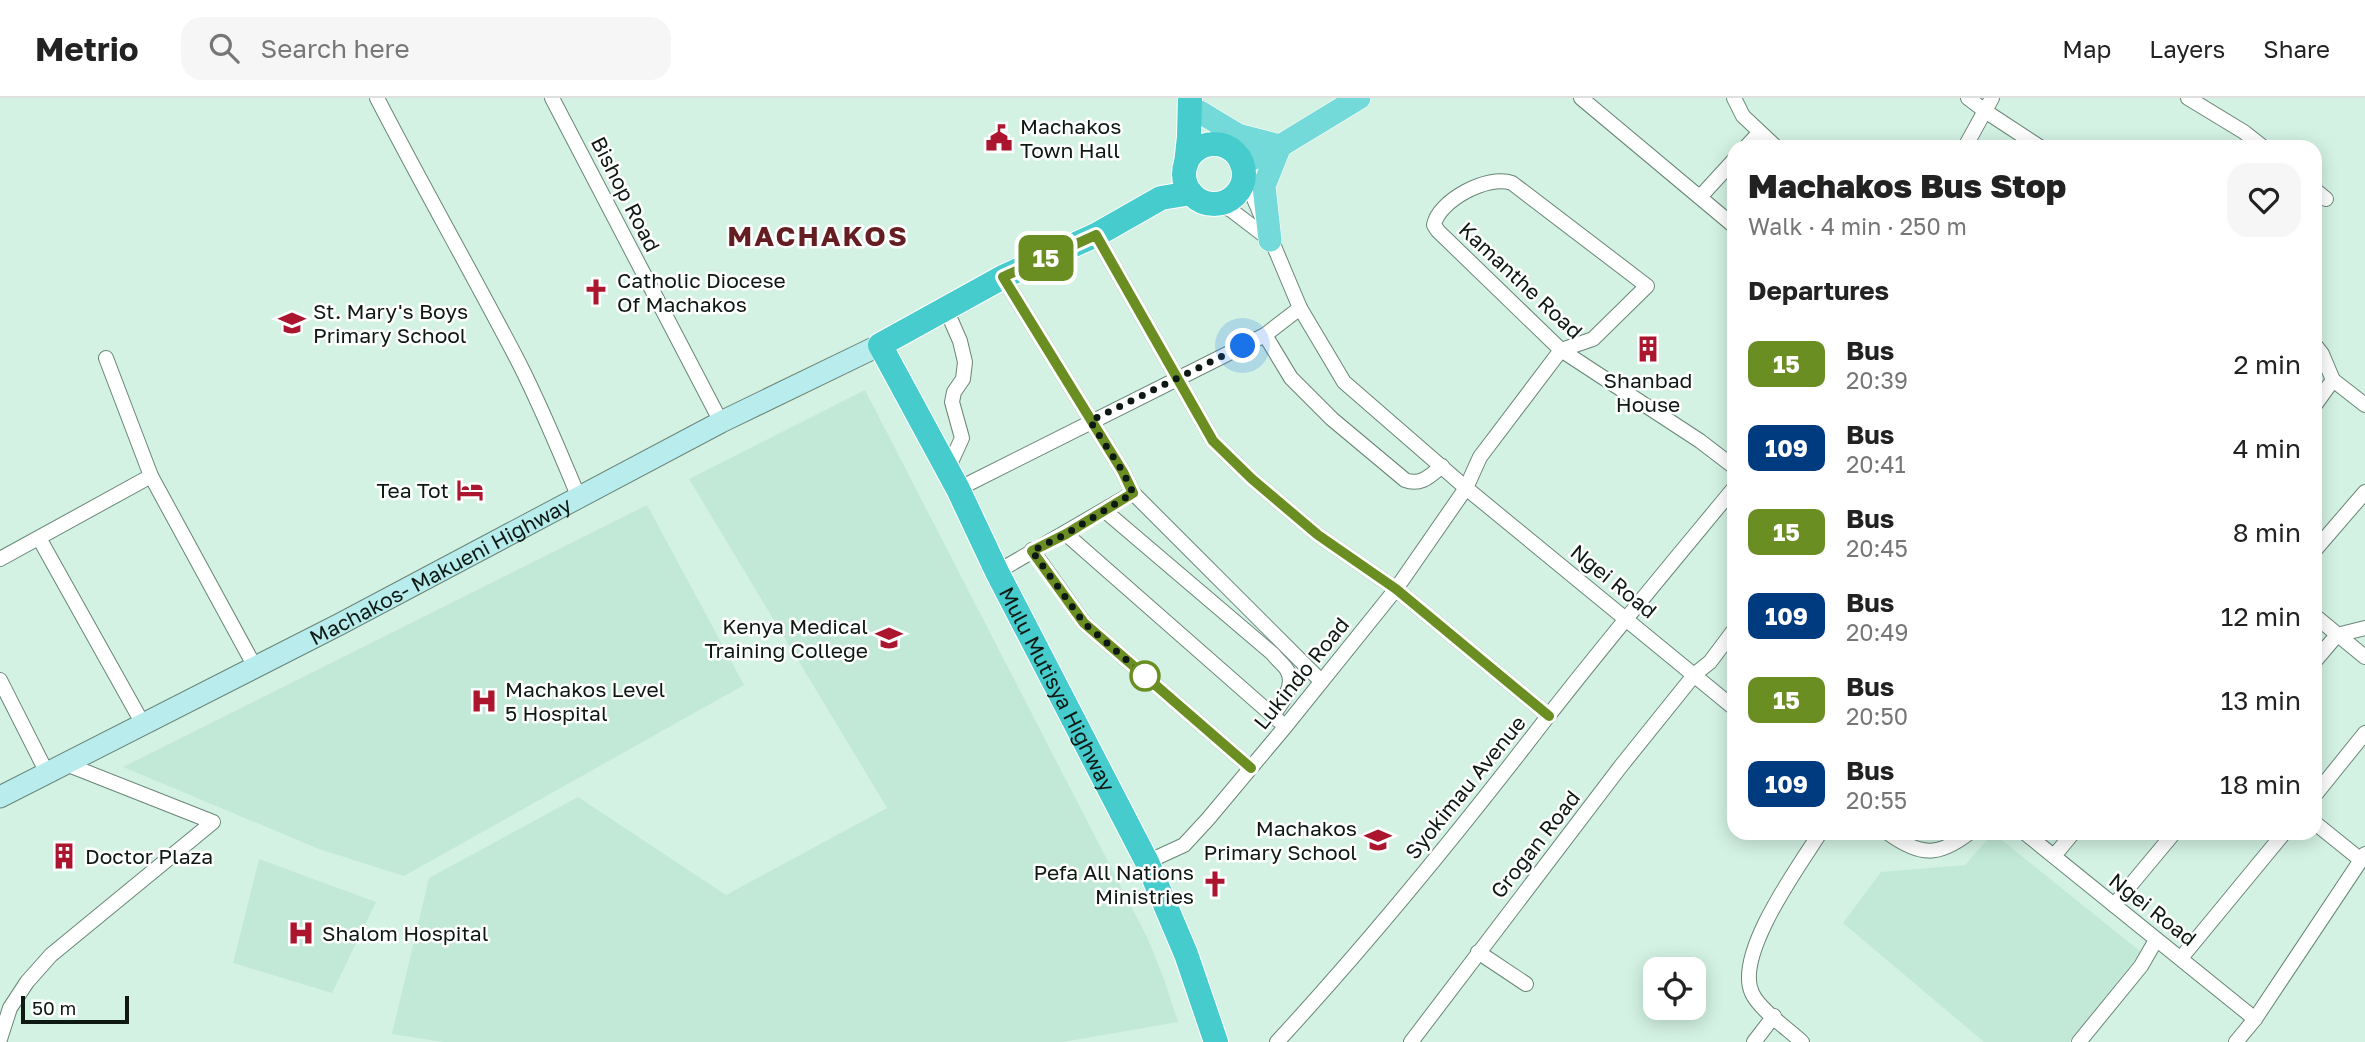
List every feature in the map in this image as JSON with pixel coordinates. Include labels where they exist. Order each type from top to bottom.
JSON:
[{"type":"highway","points":[[1194,103],[1223,146],[1238,156],[1242,170],[1240,188],[1235,195],[1217,204],[1198,199],[1186,176],[1194,103]]},
{"type":"highway","points":[[880,345],[1003,277],[1096,235],[1161,198],[1186,176],[1198,148],[1206,145],[1223,146]]},
{"type":"highway","name":"Mulu Mutisya Highway","points":[[880,345],[953,480],[997,572],[1147,862],[1186,954],[1211,1041]]},
{"type":"main road","points":[[1242,170],[1359,98]]},
{"type":"main road","points":[[1194,103],[1238,135],[1280,146]]},
{"type":"main road","points":[[1270,240],[1264,186],[1280,146]]},
{"type":"main road","name":"Machakos- Makueni Highway","points":[[0,797],[255,667],[721,422],[880,345]]},
{"type":"street","points":[[377,98],[519,362],[579,498]]},
{"type":"street","name":"Bishop Road","points":[[552,98],[721,422]]},
{"type":"street","points":[[1581,98],[1727,220]]},
{"type":"street","points":[[1734,98],[1743,116],[1768,140]]},
{"type":"street","points":[[1968,98],[2029,140]]},
{"type":"street","points":[[1969,140],[1992,98]]},
{"type":"street","points":[[2188,98],[2254,140]]},
{"type":"street","points":[[1752,140],[1759,133]]},
{"type":"street","points":[[1700,197],[1727,168]]},
{"type":"street","name":"Ngei Road","points":[[1242,170],[1300,308],[1344,382],[1466,488],[1727,702]]},
{"type":"street","name":"Kamanthe Road","points":[[1561,350],[1593,339],[1647,286],[1511,183],[1495,180],[1465,191],[1438,213],[1434,225],[1561,350],[1727,462]]},
{"type":"street","name":"Ngei Road","points":[[1217,204],[1270,240]]},
{"type":"street","points":[[1096,235],[1213,441],[1252,479],[1318,535],[1396,589],[1549,716]]},
{"type":"street","points":[[1003,277],[1123,472],[1133,493],[1321,681]]},
{"type":"street","points":[[953,480],[1178,380],[1265,335],[1300,308]]},
{"type":"street","points":[[946,309],[960,341],[965,362],[963,379],[954,392],[952,402],[962,439],[953,480]]},
{"type":"street","points":[[1265,335],[1290,378],[1332,419],[1405,480],[1413,484],[1420,482],[1442,466]]},
{"type":"street","points":[[1466,488],[1480,457],[1561,350]]},
{"type":"street","points":[[2322,354],[2333,380],[2365,405]]},
{"type":"street","points":[[106,358],[151,476],[255,667]]},
{"type":"street","points":[[2322,395],[2333,380]]},
{"type":"street","points":[[0,559],[151,476]]},
{"type":"street","name":"Lukindo Road","points":[[1147,862],[1184,845],[1208,820],[1396,589],[1466,488]]},
{"type":"street","points":[[2322,542],[2365,492]]},
{"type":"street","points":[[997,572],[1133,493]]},
{"type":"street","name":"Syokimau Avenue","points":[[1277,1042],[1428,867],[1727,497]]},
{"type":"street","points":[[1105,510],[1273,654],[1289,673],[1290,685],[1284,700],[1273,715]]},
{"type":"street","points":[[1066,534],[1285,727]]},
{"type":"street","points":[[40,538],[143,724]]},
{"type":"street","points":[[1032,551],[1084,623],[1251,768]]},
{"type":"street","points":[[2322,622],[2365,657]]},
{"type":"street","points":[[2322,653],[2337,635],[2365,628]]},
{"type":"street","name":"Grogan Road","points":[[1411,1042],[1695,674],[1710,662],[1727,639]]},
{"type":"street","points":[[0,680],[56,768],[213,822],[51,955],[27,982],[10,1008],[0,1039]]},
{"type":"street","points":[[2322,786],[2365,733]]},
{"type":"street","points":[[2236,1042],[2255,1019],[2363,857],[2322,828]]},
{"type":"street","points":[[1802,1042],[1756,1000],[1748,975],[1767,917],[1816,840]]},
{"type":"street","points":[[1898,840],[1907,847],[1923,850],[1949,848],[1960,840]]},
{"type":"street","name":"Ngei Road","points":[[2034,840],[2255,1019]]},
{"type":"street","points":[[2054,856],[2067,840]]},
{"type":"street","points":[[2114,905],[2168,840]]},
{"type":"street","points":[[2182,958],[2278,840]]},
{"type":"street","points":[[2079,1042],[2141,966],[2156,940]]},
{"type":"street","points":[[1478,952],[1526,984]]},
{"type":"street","points":[[1754,1042],[1774,1016]]},
{"type":"shaded area","name":"Kenya Medical Training College","points":[[865,390],[1148,939],[1178,1022],[1063,1042],[443,1042],[392,1034],[429,878],[578,797],[726,895],[887,808],[689,479]]},
{"type":"shaded area","name":"Machakos Level 5 Hospital","points":[[647,505],[744,685],[404,876],[319,849],[123,767]]},
{"type":"shaded area","points":[[1987,840],[2002,840],[2141,952],[2069,1042],[1984,1042],[1843,923],[1881,872],[1965,865]]},
{"type":"shaded area","name":"Shalom Hospital","points":[[259,859],[376,902],[332,993],[233,963]]},
{"type":"bus line","name":"15","points":[[1251,768],[1084,623],[1032,551],[1066,534],[1133,493],[1123,472],[1003,277],[1096,235],[1213,441],[1252,479],[1318,535],[1396,589],[1549,716]]},
{"type":"place","name":"Machakos Town Hall","points":[[999,138]]},
{"type":"place","name":"Catholic Diocese Of Machakos","points":[[596,292]]},
{"type":"place","name":"St. Mary's Boys Primary School","points":[[292,323]]},
{"type":"place","name":"Shanbad House","points":[[1648,349]]},
{"type":"place","name":"Tea Tot","points":[[470,490]]},
{"type":"place","name":"Kenya Medical Training College","points":[[889,638]]},
{"type":"place","name":"Machakos Level 5 Hospital","points":[[484,701]]},
{"type":"place","name":"Machakos Primary School","points":[[1378,840]]},
{"type":"place","name":"Doctor Plaza","points":[[64,856]]},
{"type":"place","name":"Pefa All Nations Ministries","points":[[1215,884]]},
{"type":"place","name":"Shalom Hospital","points":[[301,933]]},
{"type":"district","name":"MACHAKOS","points":[[818,235]]},
{"type":"route","points":[[1145,676],[1084,623],[1032,551],[1066,534],[1133,493],[1123,472],[1090,421],[1243,346]]}]
